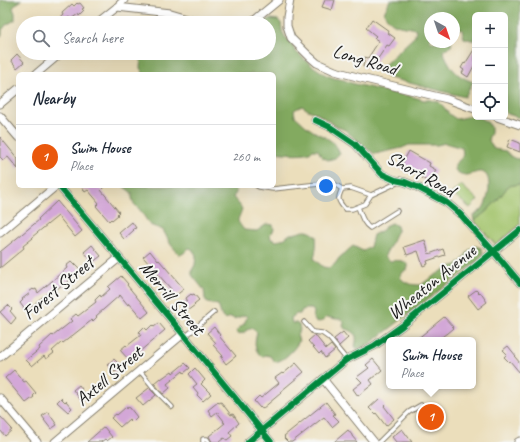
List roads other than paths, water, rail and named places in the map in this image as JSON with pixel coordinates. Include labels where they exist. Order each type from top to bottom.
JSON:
[{"type":"street","points":[[105,16],[124,0]]},
{"type":"street","points":[[260,16],[279,0]]},
{"type":"street","name":"Long Road","points":[[290,0],[287,26],[291,38],[308,56],[317,62],[335,71],[447,99],[472,108]]},
{"type":"street","points":[[119,3],[180,16]]},
{"type":"street","points":[[38,72],[53,60]]},
{"type":"street","points":[[0,104],[16,91]]},
{"type":"street","points":[[0,116],[16,135]]},
{"type":"street","name":"Short Road","points":[[315,120],[330,127],[354,144],[382,174],[417,187],[447,203],[460,214],[520,284]]},
{"type":"street","points":[[506,120],[520,125]]},
{"type":"street","points":[[0,233],[56,188]]},
{"type":"street","name":"Merrill Street","points":[[60,188],[271,442]]},
{"type":"street","name":"Wheaton Avenue","points":[[388,337],[520,230]]},
{"type":"street","name":"Forest Street","points":[[0,357],[119,258]]},
{"type":"street","name":"Axtell Street","points":[[55,442],[184,336]]},
{"type":"street","name":"Wheaton Avenue","points":[[248,442],[347,360],[386,338]]},
{"type":"street","points":[[323,379],[374,442]]},
{"type":"street","points":[[0,398],[37,442]]},
{"type":"lane","points":[[342,189],[339,195],[339,201],[345,209],[352,209],[365,204],[371,195],[400,181]]},
{"type":"lane","points":[[266,188],[273,189],[333,183],[342,189],[350,188],[371,195]]},
{"type":"lane","points":[[358,207],[365,224],[370,228],[397,211]]},
{"type":"lane","points":[[184,336],[214,312]]},
{"type":"lane","points":[[304,322],[313,332],[322,334],[329,338],[347,360]]},
{"type":"lane","points":[[140,371],[157,392],[172,407]]},
{"type":"lane","points":[[379,442],[409,412],[421,405]]},
{"type":"lane","points":[[203,442],[203,439],[207,439],[210,442]]},
{"type":"place","name":"Swim House","points":[[431,417]]}]
